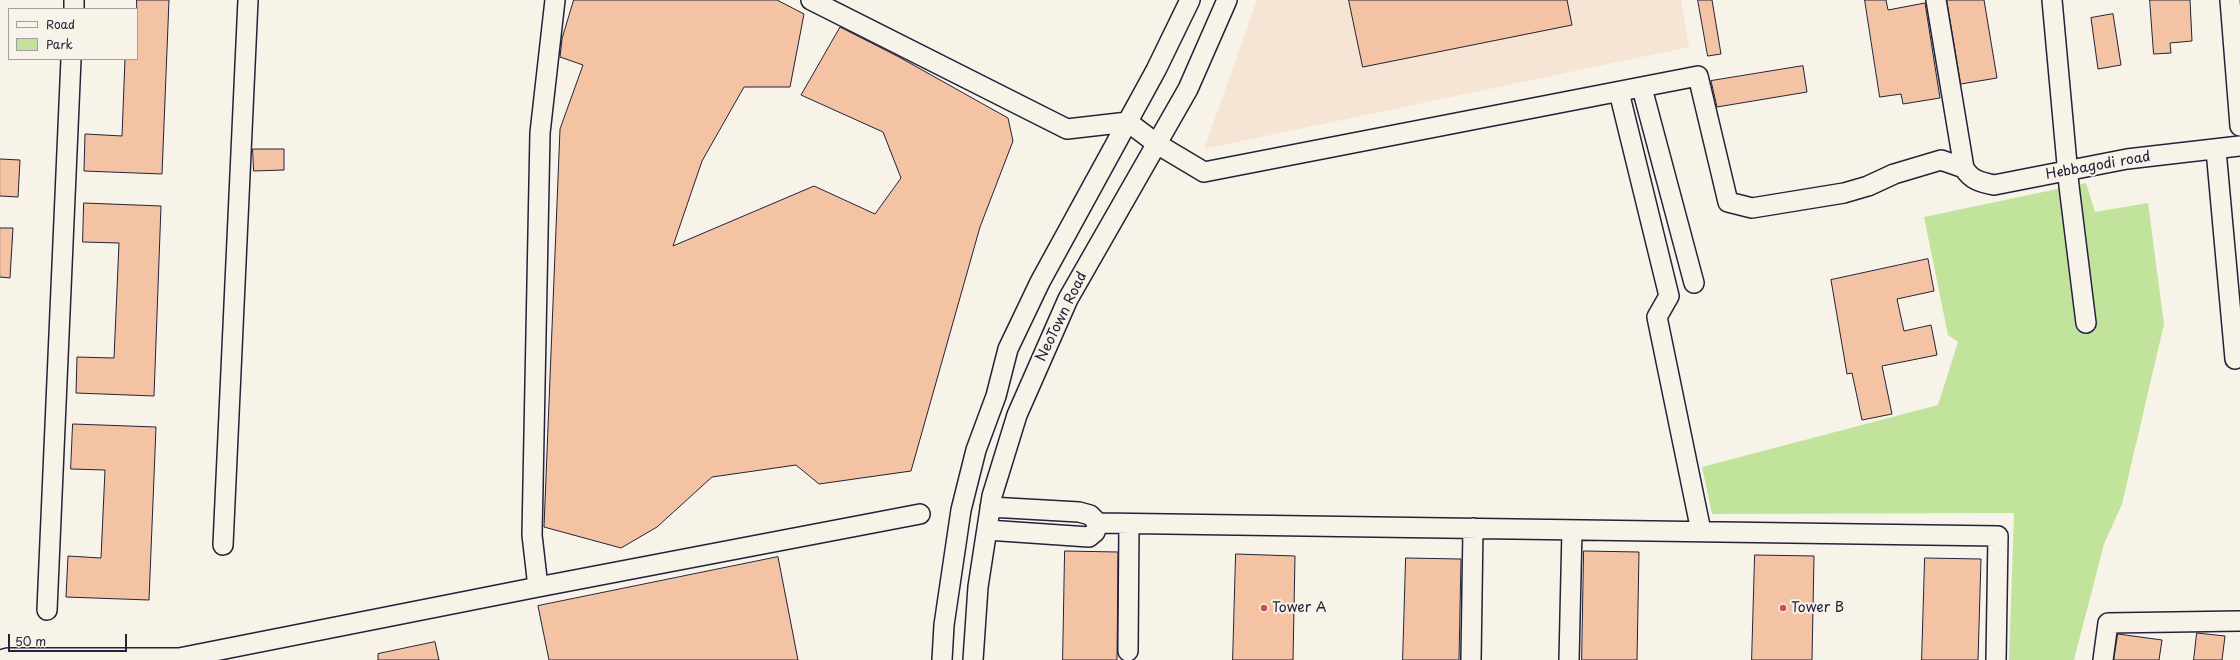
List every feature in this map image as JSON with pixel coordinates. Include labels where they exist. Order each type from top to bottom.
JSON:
[{"type":"street","points":[[223,546],[248,0]]},
{"type":"street","points":[[538,586],[532,534],[540,133],[555,0]]},
{"type":"street","points":[[811,0],[1067,129],[1128,122],[1157,144],[1204,172],[1698,76],[1728,202],[1752,208],[1844,193],[1868,186],[1894,174],[1942,160],[1964,168],[1936,0]]},
{"type":"street","points":[[942,660],[944,625],[961,510],[976,450],[996,396],[1008,349],[1040,282],[1156,70],[1190,0]]},
{"type":"street","name":"NeoTown Road","points":[[974,660],[978,587],[990,507],[1017,415],[1065,307],[1188,89],[1227,0]]},
{"type":"street","points":[[2052,0],[2069,171],[2069,186],[2086,323]]},
{"type":"street","points":[[2230,0],[2240,126]]},
{"type":"street","points":[[47,610],[71,60]]},
{"type":"street","points":[[1642,88],[1694,283]]},
{"type":"street","points":[[1619,92],[1669,296],[1657,317],[1701,532]]},
{"type":"street","name":"Hebbagodi road","points":[[1964,168],[1968,177],[1980,182],[1994,185],[2127,159],[2216,150],[2240,146]]},
{"type":"street","points":[[2216,150],[2235,359]]},
{"type":"street","points":[[990,507],[1079,512],[1090,515],[1098,523],[1129,524],[1998,536],[1996,660]]},
{"type":"street","points":[[0,660],[8,658],[179,658],[538,586],[920,514]]},
{"type":"street","points":[[987,530],[1089,537],[1095,532],[1098,523]]},
{"type":"street","points":[[1128,651],[1129,524]]},
{"type":"street","points":[[1471,660],[1473,528]]},
{"type":"street","points":[[1569,660],[1572,530]]},
{"type":"street","points":[[2103,660],[2108,623],[2240,621]]},
{"type":"shaded area","points":[[1257,0],[1681,0],[1689,47],[1204,149]]},
{"type":"green space","points":[[2086,183],[2095,212],[2148,203],[2164,324],[2122,504],[2104,544],[2074,660],[2009,660],[2014,513],[1712,514],[1702,467],[1938,405],[1958,342],[1948,335],[1924,217]]},
{"type":"building","points":[[137,0],[169,0],[162,174],[84,171],[85,134],[122,136],[125,60],[138,60]]},
{"type":"building","points":[[574,0],[777,0],[804,14],[790,87],[744,87],[702,161],[673,246],[814,186],[875,214],[901,178],[883,132],[801,95],[840,27],[899,57],[1008,118],[1013,141],[980,227],[911,471],[819,484],[796,465],[712,477],[657,527],[621,548],[544,527],[560,129],[583,65],[560,57],[562,39]]},
{"type":"building","points":[[1349,0],[1567,0],[1572,25],[1363,67]]},
{"type":"building","points":[[1698,0],[1712,0],[1721,54],[1708,56]]},
{"type":"building","points":[[1865,0],[1886,0],[1888,10],[1925,3],[1940,98],[1903,104],[1901,94],[1880,97]]},
{"type":"building","points":[[1947,0],[1984,0],[1997,78],[1961,84]]},
{"type":"building","points":[[2150,0],[2190,0],[2192,41],[2170,43],[2171,53],[2154,54]]},
{"type":"building","points":[[2113,14],[2121,65],[2098,69],[2091,18]]},
{"type":"building","points":[[1803,66],[1807,92],[1717,107],[1711,81]]},
{"type":"building","points":[[253,149],[284,149],[284,170],[254,171]]},
{"type":"building","points":[[0,159],[20,160],[18,197],[0,196]]},
{"type":"building","points":[[84,203],[161,206],[154,396],[76,393],[77,357],[114,358],[119,243],[83,242]]},
{"type":"building","points":[[0,228],[13,228],[10,278],[0,277]]},
{"type":"building","points":[[1928,259],[1934,291],[1897,299],[1904,331],[1931,325],[1937,355],[1882,366],[1892,414],[1862,420],[1852,373],[1847,374],[1831,280]]},
{"type":"building","points":[[73,424],[156,427],[149,600],[66,597],[68,556],[101,558],[105,470],[71,469]]},
{"type":"building","points":[[1065,551],[1118,552],[1117,660],[1063,660]]},
{"type":"building","points":[[1584,551],[1639,552],[1637,660],[1582,660]]},
{"type":"building","name":"Tower A","points":[[1236,554],[1295,556],[1293,660],[1233,660]]},
{"type":"building","name":"Tower B","points":[[1755,555],[1814,556],[1812,660],[1752,660]]},
{"type":"building","points":[[778,557],[798,660],[549,660],[538,606]]},
{"type":"building","points":[[1406,558],[1461,559],[1459,660],[1403,660]]},
{"type":"building","points":[[1925,558],[1981,559],[1978,660],[1922,660]]},
{"type":"building","points":[[2197,633],[2225,636],[2222,660],[2194,660]]},
{"type":"building","points":[[2118,634],[2162,640],[2159,660],[2114,660]]},
{"type":"building","points":[[435,642],[439,660],[378,660],[378,654]]},
{"type":"place","name":"Tower A","points":[[1264,608]]},
{"type":"place","name":"Tower B","points":[[1783,608]]}]
